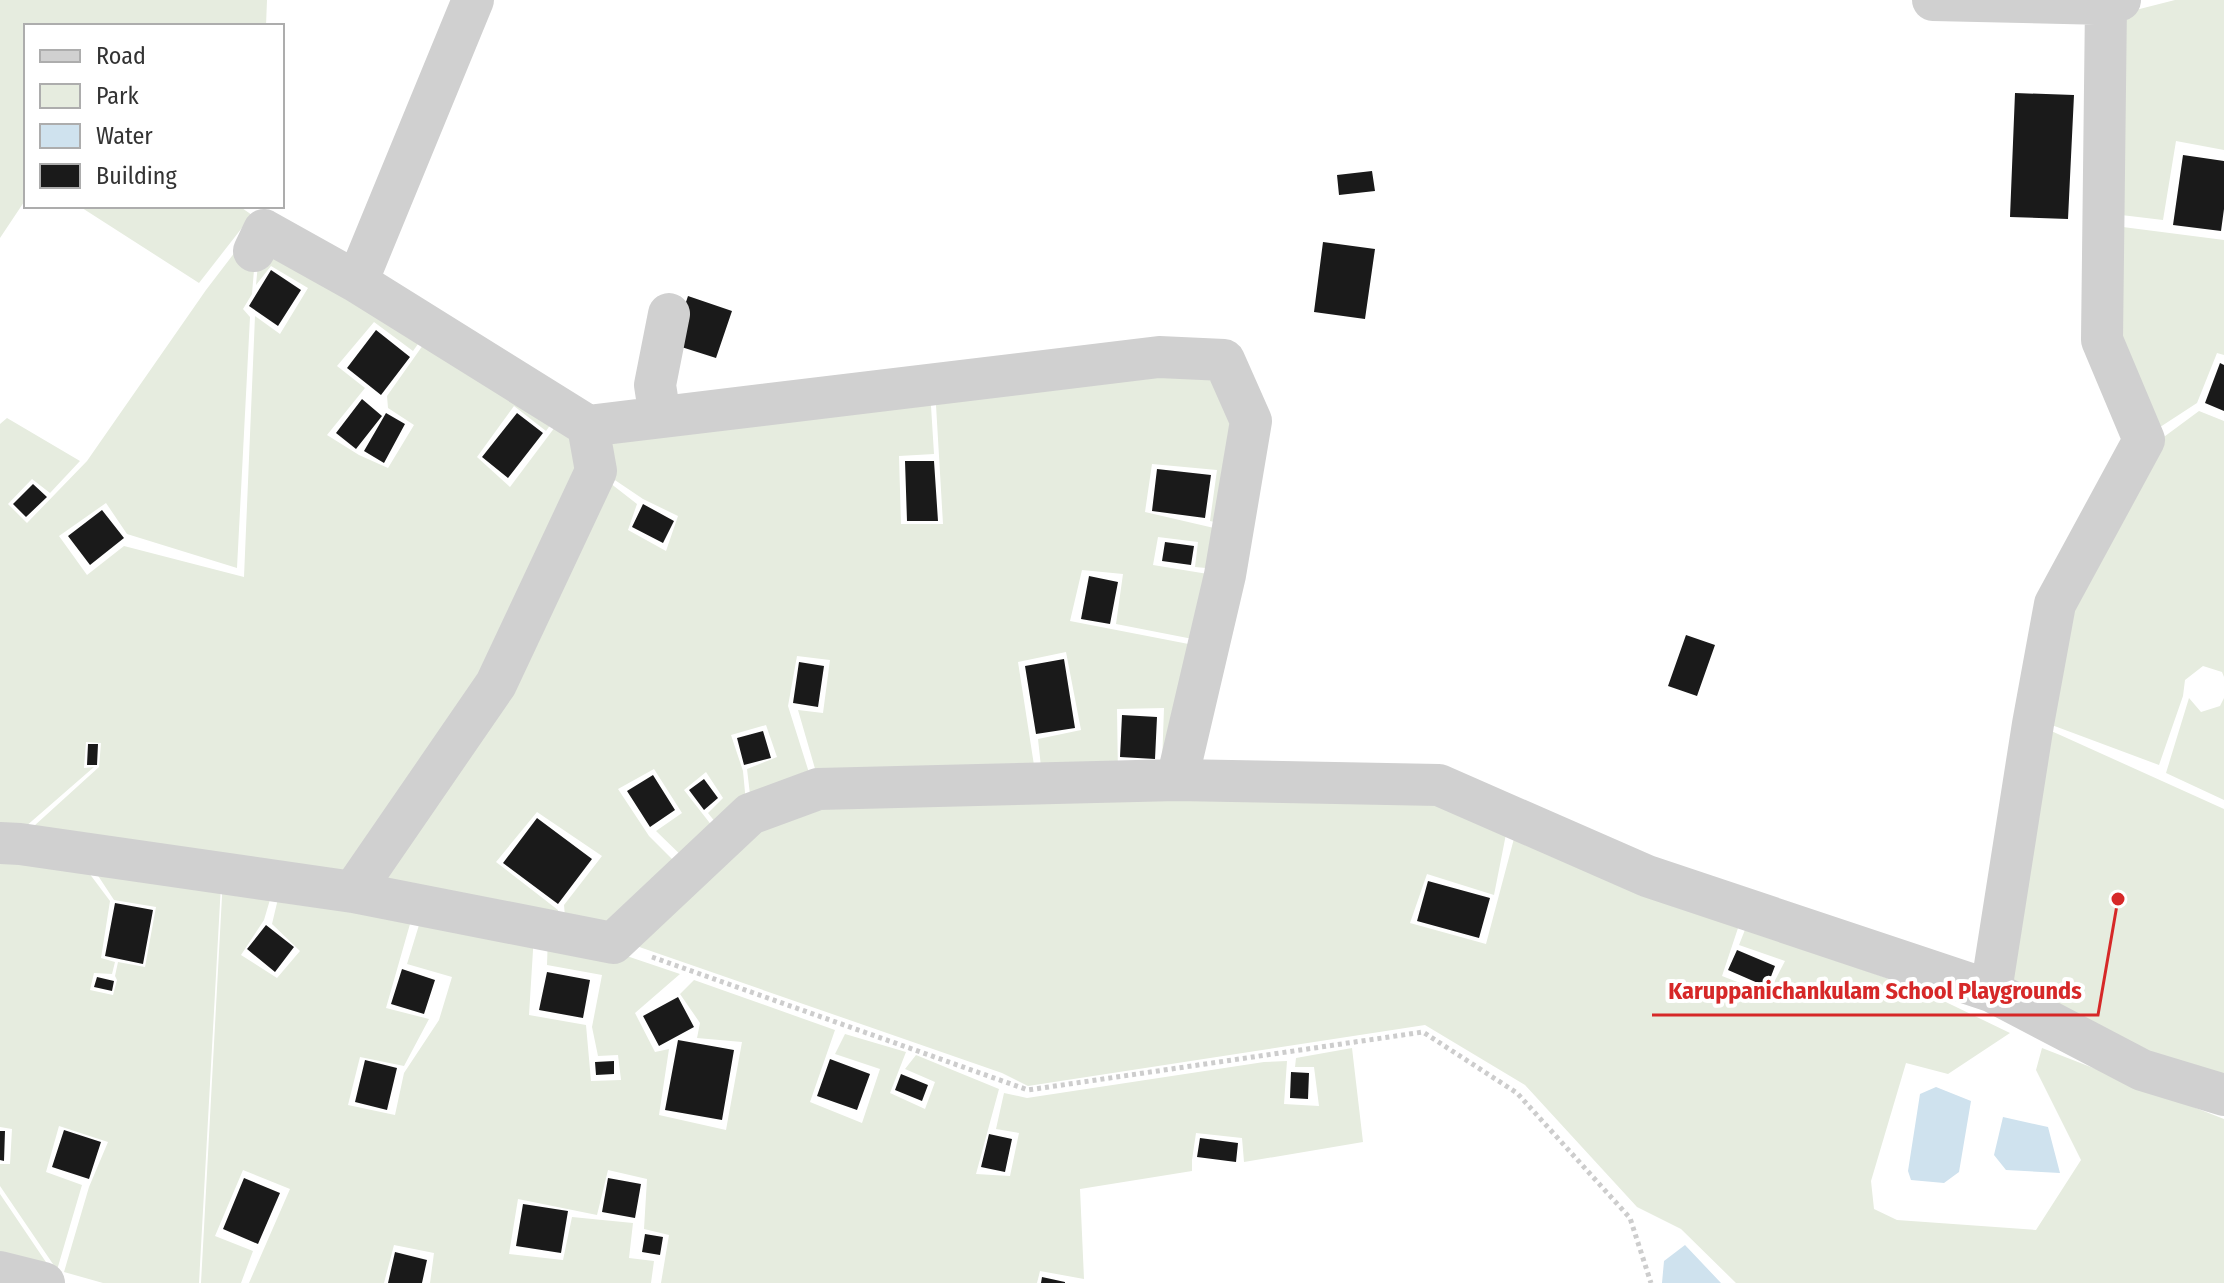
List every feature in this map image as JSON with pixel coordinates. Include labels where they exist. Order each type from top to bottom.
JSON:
[{"type":"street","points":[[357,282],[473,0]]},
{"type":"street","points":[[1933,0],[2113,2],[2102,340],[2144,440],[2055,604],[2030,740],[1991,991]]},
{"type":"street","points":[[254,251],[264,230],[357,282],[588,426],[1159,357],[1224,360],[1251,421],[1225,575],[1177,780]]},
{"type":"street","points":[[660,417],[655,385],[669,314]]},
{"type":"street","points":[[353,892],[496,684],[596,471],[588,426]]},
{"type":"street","points":[[0,843],[353,892],[613,943],[750,814],[818,789],[1177,780],[1439,785],[1647,876],[1991,991],[2142,1070],[2224,1095]]},
{"type":"street","points":[[0,1272],[44,1283]]},
{"type":"path","points":[[613,943],[1028,1090],[1423,1032],[1517,1093],[1630,1218],[1651,1283]]},
{"type":"green space","points":[[0,0],[267,0],[266,24],[24,24],[24,202],[0,238]]},
{"type":"green space","points":[[2175,0],[2224,0],[2224,150],[2176,141],[2163,220],[2113,214],[2116,15]]},
{"type":"green space","points":[[82,208],[242,208],[252,215],[199,283]]},
{"type":"green space","points":[[258,222],[252,294],[243,309],[250,317],[237,568],[127,534],[106,503],[59,536],[87,575],[124,546],[244,577],[255,316],[280,334],[308,288],[271,266],[256,285],[259,253],[266,235],[423,337],[413,351],[374,322],[337,366],[365,388],[327,435],[388,468],[414,425],[388,408],[387,396],[428,338],[558,414],[546,431],[514,406],[477,457],[510,487],[564,415],[591,472],[546,576],[350,887],[23,836],[99,767],[101,743],[86,742],[84,768],[94,767],[17,834],[0,832],[0,424],[7,418],[80,461],[50,493],[32,479],[8,504],[27,523],[87,461],[206,290]]},
{"type":"green space","points":[[2115,226],[2224,240],[2224,355],[2217,353],[2197,403],[2154,431],[2114,337]]},
{"type":"green space","points":[[1218,364],[1246,423],[1228,525],[1210,521],[1217,470],[1152,464],[1145,512],[1227,531],[1217,569],[1195,567],[1198,542],[1158,537],[1153,565],[1220,576],[1203,641],[1116,624],[1123,574],[1082,570],[1070,621],[1204,647],[1162,764],[1164,708],[1117,709],[1118,776],[1042,776],[1038,739],[1081,730],[1066,652],[1018,662],[1036,778],[818,779],[798,710],[823,713],[830,660],[797,656],[788,706],[811,779],[751,803],[747,769],[777,757],[766,725],[731,735],[743,771],[746,803],[720,828],[708,813],[723,798],[706,772],[684,790],[716,831],[688,862],[656,831],[682,813],[654,769],[618,789],[649,836],[682,869],[612,937],[566,928],[564,905],[602,856],[537,812],[496,862],[558,910],[556,926],[361,889],[601,476],[637,504],[628,530],[666,551],[678,516],[643,499],[600,470],[593,428],[930,390],[934,454],[899,456],[901,524],[943,524],[935,388]]},
{"type":"green space","points":[[2199,411],[2224,421],[2224,677],[2222,672],[2203,666],[2185,680],[2183,696],[2159,765],[2041,721],[2062,607],[2153,445]]},
{"type":"green space","points":[[2189,698],[2201,712],[2220,706],[2224,698],[2224,800],[2166,773]]},
{"type":"green space","points":[[2038,725],[2224,809],[2224,1088],[1999,989]]},
{"type":"green space","points":[[1438,789],[1507,829],[1494,895],[1427,874],[1410,923],[1486,944],[1516,831],[1742,916],[1722,976],[1768,994],[1785,961],[1739,945],[1750,917],[1810,951],[1923,991],[2010,1033],[1948,1074],[1906,1063],[1871,1181],[1874,1209],[1897,1220],[2036,1230],[2081,1160],[2036,1070],[2042,1048],[2224,1119],[2224,1283],[1736,1283],[1681,1229],[1637,1207],[1525,1085],[1425,1025],[1028,1086],[1002,1073],[622,941],[754,819],[817,797]]},
{"type":"green space","points":[[0,853],[83,865],[110,901],[101,958],[115,962],[112,974],[94,973],[90,990],[113,995],[118,962],[145,967],[156,907],[114,900],[91,865],[221,884],[199,1283],[103,1283],[64,1272],[89,1187],[108,1142],[59,1126],[46,1172],[82,1185],[57,1270],[0,1186],[0,1164],[10,1164],[12,1129],[0,1127]]},
{"type":"green space","points":[[223,878],[274,886],[264,920],[241,955],[277,978],[300,951],[272,924],[281,886],[414,910],[386,1008],[429,1019],[404,1066],[360,1057],[348,1105],[395,1115],[404,1073],[439,1020],[452,977],[407,964],[423,912],[534,934],[529,1015],[586,1025],[591,1081],[621,1080],[618,1055],[598,1056],[592,1027],[602,975],[547,965],[548,935],[612,951],[680,974],[635,1013],[655,1052],[669,1049],[659,1115],[726,1130],[742,1042],[697,1038],[700,1023],[680,994],[694,980],[835,1030],[810,1102],[862,1123],[880,1069],[835,1054],[845,1034],[906,1052],[890,1093],[925,1109],[935,1082],[905,1069],[916,1055],[999,1089],[976,1174],[1010,1176],[1019,1133],[996,1129],[1004,1093],[1027,1098],[1287,1061],[1284,1104],[1319,1106],[1314,1067],[1295,1067],[1296,1058],[1352,1048],[1363,1142],[1244,1162],[1242,1138],[1196,1133],[1192,1171],[1080,1189],[1084,1279],[1040,1271],[1037,1283],[661,1283],[669,1235],[644,1229],[647,1179],[608,1170],[597,1215],[518,1199],[509,1254],[563,1260],[572,1217],[633,1223],[629,1258],[654,1261],[651,1283],[430,1283],[434,1253],[394,1245],[384,1283],[249,1283],[290,1189],[243,1170],[215,1236],[253,1251],[241,1283],[201,1283]]},
{"type":"green space","points":[[0,1194],[52,1271],[0,1261]]},
{"type":"water","points":[[1936,1087],[1971,1101],[1959,1172],[1944,1183],[1911,1180],[1908,1171],[1920,1094]]},
{"type":"water","points":[[2003,1117],[2048,1127],[2060,1173],[2006,1170],[1994,1155]]},
{"type":"water","points":[[1685,1245],[1721,1283],[1662,1283],[1664,1261]]},
{"type":"building","points":[[2015,93],[2074,95],[2068,219],[2010,217]]},
{"type":"building","points":[[2183,155],[2224,161],[2221,231],[2173,225]]},
{"type":"building","points":[[1372,171],[1375,191],[1339,195],[1337,175]]},
{"type":"building","points":[[1323,242],[1375,249],[1365,319],[1314,312]]},
{"type":"building","points":[[271,270],[301,290],[278,326],[249,306]]},
{"type":"building","points":[[688,296],[732,311],[716,358],[672,344]]},
{"type":"building","points":[[376,330],[410,357],[381,395],[347,368]]},
{"type":"building","points":[[2220,363],[2224,365],[2224,411],[2205,403]]},
{"type":"building","points":[[362,399],[382,416],[356,449],[336,433]]},
{"type":"building","points":[[386,413],[405,424],[384,463],[364,451]]},
{"type":"building","points":[[517,413],[543,433],[508,478],[482,457]]},
{"type":"building","points":[[905,461],[934,461],[938,521],[907,521]]},
{"type":"building","points":[[1157,469],[1211,475],[1205,518],[1152,511]]},
{"type":"building","points":[[33,484],[47,497],[26,517],[13,504]]},
{"type":"building","points":[[643,504],[674,521],[663,543],[632,527]]},
{"type":"building","points":[[102,510],[124,538],[90,565],[68,536]]},
{"type":"building","points":[[1165,542],[1194,546],[1191,565],[1162,561]]},
{"type":"building","points":[[1089,576],[1118,582],[1110,624],[1081,619]]},
{"type":"building","points":[[1686,635],[1715,645],[1697,696],[1668,686]]},
{"type":"building","points":[[1064,659],[1075,728],[1036,734],[1025,666]]},
{"type":"building","points":[[799,662],[824,666],[818,707],[793,703]]},
{"type":"building","points":[[1122,715],[1157,717],[1155,759],[1120,757]]},
{"type":"building","points":[[763,731],[771,758],[744,765],[737,738]]},
{"type":"building","points":[[88,744],[98,744],[97,765],[87,765]]},
{"type":"building","points":[[653,775],[675,810],[650,827],[627,791]]},
{"type":"building","points":[[704,779],[718,798],[704,810],[689,790]]},
{"type":"building","points":[[537,818],[592,859],[558,904],[503,863]]},
{"type":"building","points":[[1428,881],[1490,898],[1479,938],[1417,921]]},
{"type":"building","points":[[115,903],[153,910],[143,964],[105,956]]},
{"type":"building","points":[[266,925],[294,947],[275,972],[247,949]]},
{"type":"building","points":[[1737,950],[1775,966],[1767,987],[1728,970]]},
{"type":"building","points":[[402,969],[435,980],[424,1014],[391,1004]]},
{"type":"building","points":[[547,972],[590,980],[583,1018],[539,1010]]},
{"type":"building","points":[[97,977],[114,981],[112,991],[94,987]]},
{"type":"building","points":[[678,997],[694,1027],[659,1046],[643,1016]]},
{"type":"building","points":[[678,1040],[734,1050],[722,1120],[665,1110]]},
{"type":"building","points":[[830,1059],[870,1074],[857,1110],[817,1096]]},
{"type":"building","points":[[365,1060],[397,1068],[387,1110],[355,1102]]},
{"type":"building","points":[[614,1061],[614,1074],[596,1075],[595,1062]]},
{"type":"building","points":[[1291,1072],[1309,1073],[1308,1099],[1290,1098]]},
{"type":"building","points":[[901,1074],[928,1085],[922,1101],[895,1090]]},
{"type":"building","points":[[64,1130],[101,1142],[89,1179],[52,1167]]},
{"type":"building","points":[[0,1131],[5,1131],[4,1161],[0,1160]]},
{"type":"building","points":[[989,1134],[1012,1139],[1005,1172],[981,1167]]},
{"type":"building","points":[[1200,1138],[1238,1143],[1236,1162],[1197,1157]]},
{"type":"building","points":[[244,1178],[280,1193],[258,1244],[223,1229]]},
{"type":"building","points":[[608,1178],[641,1184],[635,1218],[602,1212]]},
{"type":"building","points":[[523,1204],[568,1211],[561,1253],[516,1246]]},
{"type":"building","points":[[645,1234],[663,1237],[660,1255],[642,1252]]},
{"type":"building","points":[[395,1252],[427,1260],[422,1283],[388,1283]]},
{"type":"building","points":[[1042,1277],[1065,1282],[1065,1283],[1041,1283]]},
{"type":"place","name":"Karuppanichankulam School Playgrounds","points":[[2118,899]]}]
